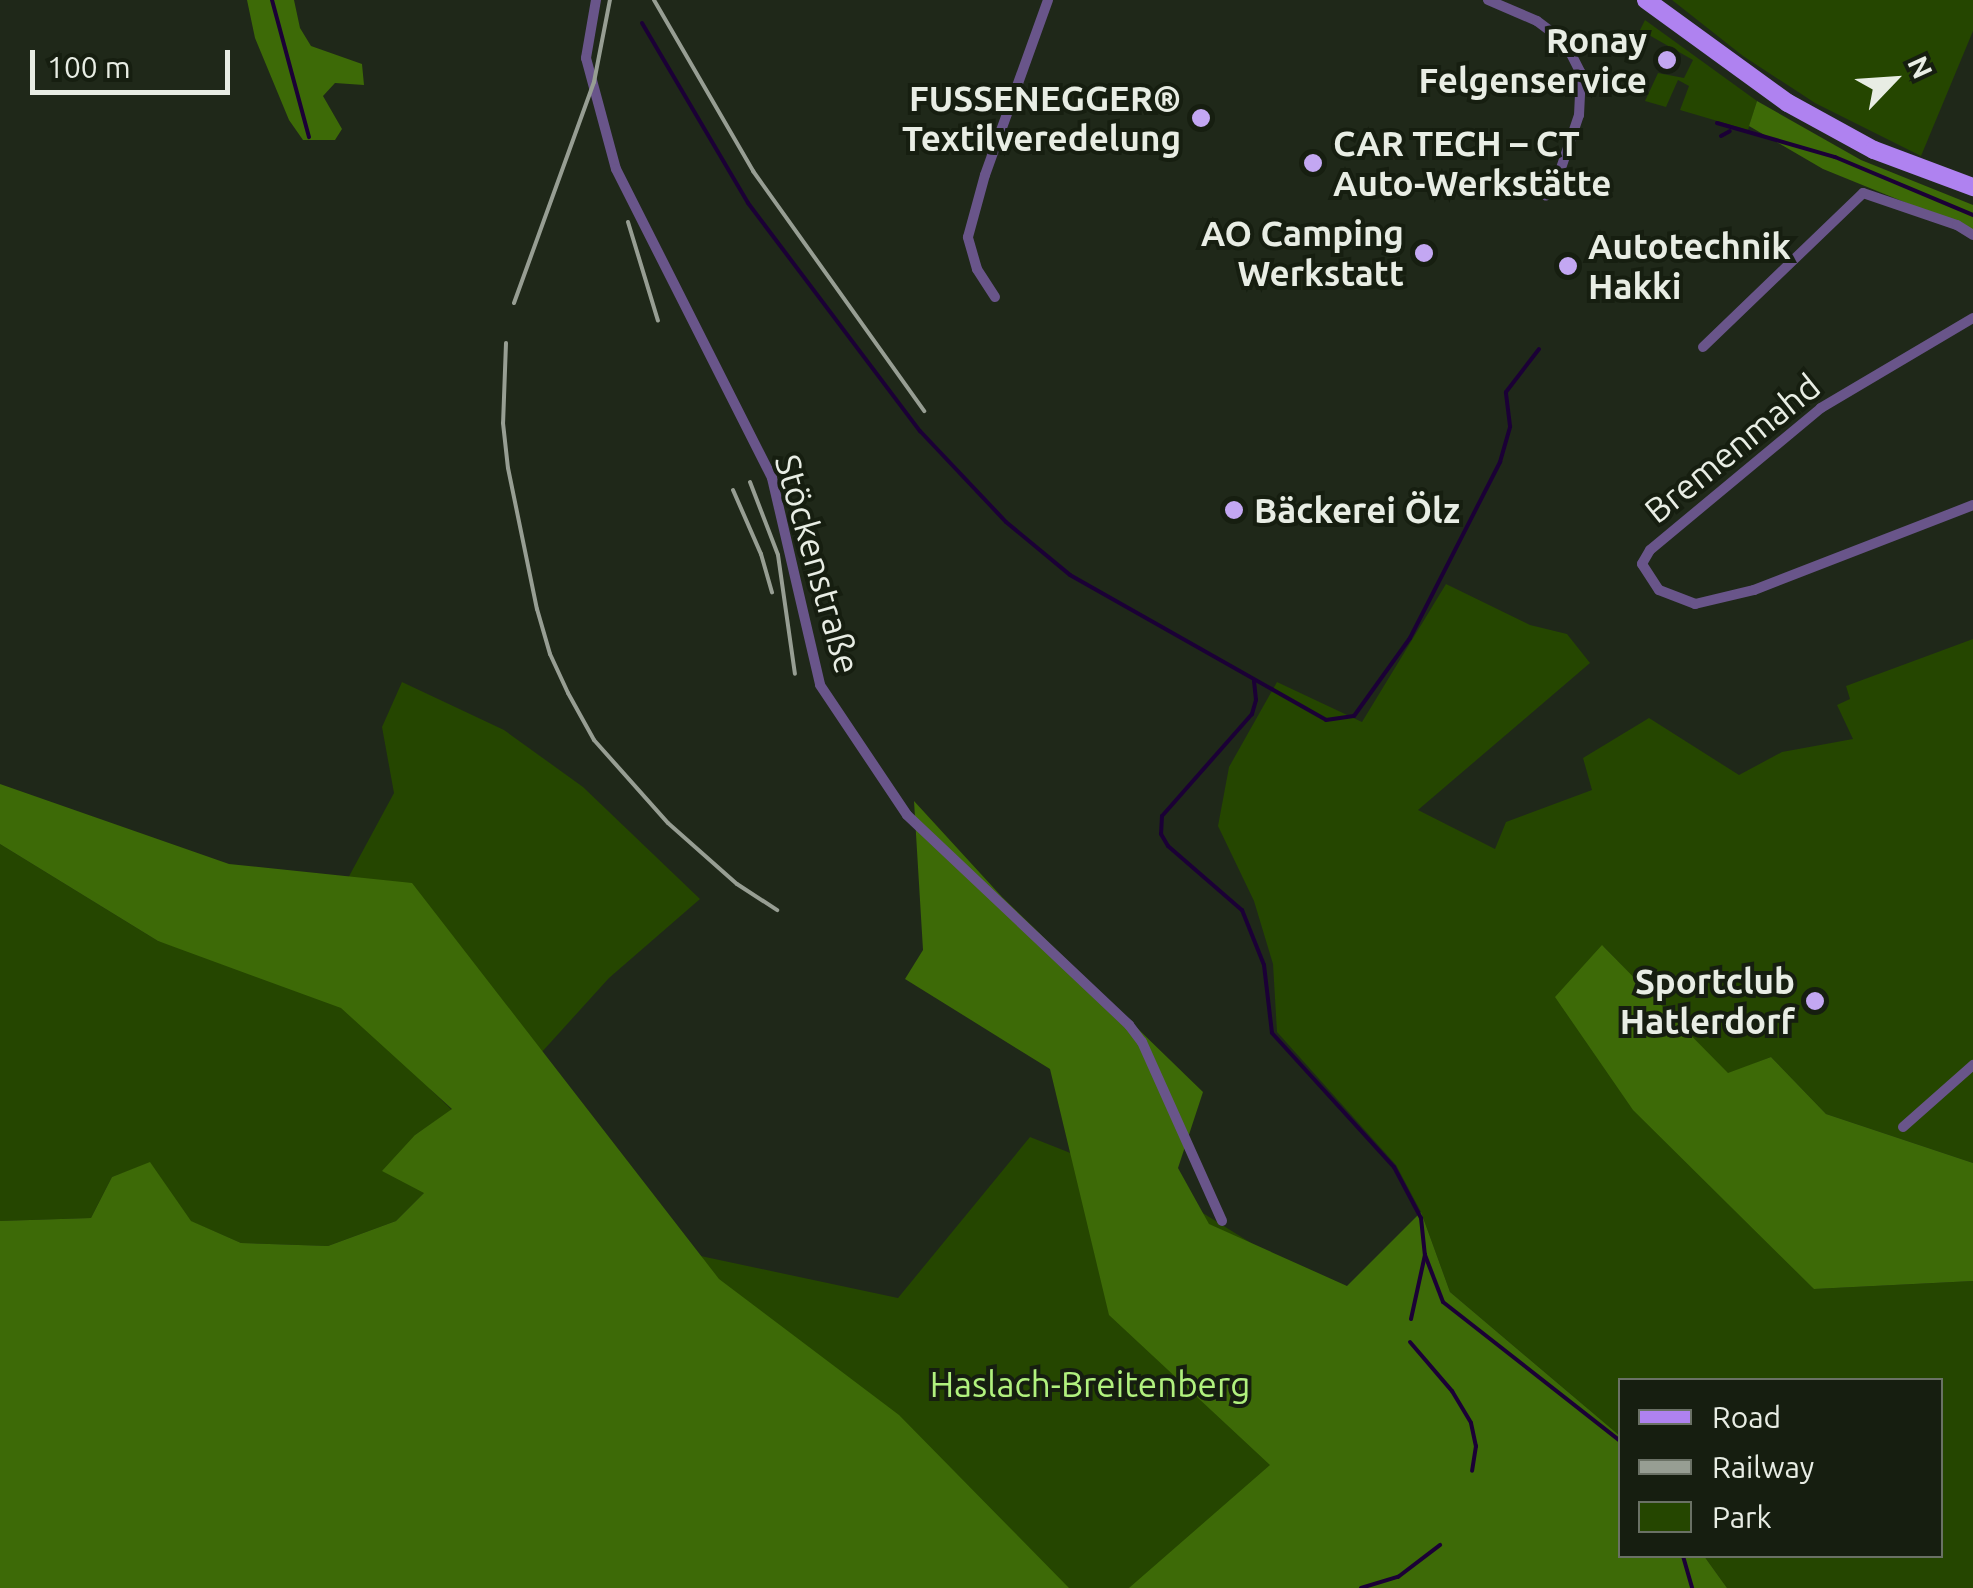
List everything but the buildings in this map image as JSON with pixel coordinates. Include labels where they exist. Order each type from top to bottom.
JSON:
[{"type":"main road","points":[[1646,0],[1788,104],[1874,150],[1973,187]]},
{"type":"street","name":"Stöckenstraße","points":[[596,0],[586,58],[616,169],[772,478],[820,685],[908,815],[1129,1024],[1142,1042],[1222,1221]]},
{"type":"street","points":[[995,297],[977,269],[968,236],[985,175],[1048,0]]},
{"type":"street","points":[[1488,0],[1537,22],[1565,42],[1581,73],[1579,115],[1546,196]]},
{"type":"street","points":[[1702,346],[1864,193],[1957,225],[1973,235]]},
{"type":"street","name":"Bremenmahd","points":[[1973,318],[1821,408],[1650,550],[1642,564],[1658,590],[1694,604],[1778,581],[1973,505]]},
{"type":"street","points":[[1903,1127],[1973,1065]]},
{"type":"green space","points":[[247,0],[294,0],[300,28],[311,46],[362,64],[364,85],[335,83],[323,96],[342,129],[335,140],[303,140],[289,120],[255,38]]},
{"type":"green space","points":[[1672,0],[1973,0],[1973,31],[1921,156],[1815,103],[1743,56]]},
{"type":"green space","points":[[1645,20],[1757,101],[1748,130],[1680,110],[1689,86],[1678,80],[1666,107],[1645,101],[1658,73],[1684,78],[1693,60],[1640,30]]},
{"type":"green space","points":[[1757,101],[1861,160],[1973,205],[1973,230],[1823,169],[1749,126]]},
{"type":"green space","points":[[1446,584],[1530,625],[1567,634],[1590,663],[1418,810],[1495,849],[1506,822],[1592,790],[1583,758],[1649,718],[1739,775],[1782,752],[1853,739],[1837,705],[1850,699],[1846,686],[1973,639],[1973,1163],[1826,1114],[1771,1057],[1728,1074],[1603,946],[1814,1289],[1973,1281],[1973,1588],[1727,1588],[1705,1558],[1943,1558],[1943,1378],[1618,1378],[1618,1434],[1450,1292],[1421,1212],[1396,1165],[1277,1032],[1273,964],[1254,901],[1218,826],[1229,767],[1277,682],[1362,722]]},
{"type":"green space","name":"Haslach-Breitenberg","points":[[402,682],[504,730],[583,787],[700,899],[609,978],[541,1053],[541,1222],[898,1298],[1030,1137],[1169,1192],[1280,1261],[1650,1588],[255,1588],[483,1110],[430,1089],[452,1110],[415,1135],[425,1192],[396,1221],[328,1246],[241,1243],[190,1221],[150,1163],[112,1177],[91,1218],[0,1221],[0,844],[158,941],[293,980],[394,793],[382,727]]},
{"type":"green space","points":[[0,784],[229,864],[412,883],[719,1279],[899,1415],[1069,1588],[0,1588],[0,1221],[91,1218],[112,1177],[150,1162],[191,1221],[241,1243],[328,1246],[396,1221],[424,1193],[382,1171],[415,1135],[452,1109],[341,1008],[158,941],[0,844]]},
{"type":"green space","points":[[914,801],[1002,897],[1203,1092],[1178,1168],[1209,1224],[1347,1286],[1421,1212],[1450,1292],[1618,1434],[1618,1558],[1705,1558],[1727,1588],[1129,1588],[1270,1465],[1109,1315],[1050,1069],[905,979],[923,950]]},
{"type":"green space","points":[[1602,945],[1728,1073],[1771,1057],[1826,1114],[1973,1163],[1973,1281],[1814,1289],[1633,1110],[1555,997]]},
{"type":"waterway","points":[[272,0],[309,137]]},
{"type":"waterway","points":[[642,23],[748,203],[920,431],[1006,522],[1070,575],[1326,720],[1354,716],[1410,638],[1500,462],[1510,426],[1506,392],[1539,349]]},
{"type":"waterway","points":[[1717,123],[1835,157],[1973,215]]},
{"type":"waterway","points":[[1721,136],[1730,131]]},
{"type":"waterway","points":[[1254,681],[1256,700],[1252,714],[1162,816],[1161,834],[1168,846],[1242,910],[1264,965],[1272,1033],[1394,1167],[1421,1218],[1425,1255],[1443,1302],[1618,1439]]},
{"type":"waterway","points":[[1411,1319],[1425,1255]]},
{"type":"waterway","points":[[1410,1342],[1452,1391],[1471,1423],[1476,1446],[1472,1471]]},
{"type":"waterway","points":[[1361,1588],[1398,1577],[1440,1545]]},
{"type":"waterway","points":[[1684,1558],[1692,1588]]},
{"type":"railway","points":[[514,303],[594,82],[610,0]]},
{"type":"railway","points":[[654,0],[753,171],[924,411]]},
{"type":"railway","points":[[628,222],[658,321]]},
{"type":"railway","points":[[506,343],[503,423],[508,468],[537,609],[550,654],[568,693],[594,740],[668,823],[737,884],[777,910]]},
{"type":"railway","points":[[750,482],[778,555],[795,674]]},
{"type":"railway","points":[[733,490],[761,554],[772,592]]},
{"type":"place","name":"Ronay Felgenservice","points":[[1667,60]]},
{"type":"place","name":"FUSSENEGGER® Textilveredelung","points":[[1201,118]]},
{"type":"place","name":"CAR TECH – CT Auto-Werkstätte","points":[[1313,163]]},
{"type":"place","name":"AO Camping Werkstatt","points":[[1424,253]]},
{"type":"place","name":"Autotechnik Hakki","points":[[1568,266]]},
{"type":"place","name":"Bäckerei Ölz","points":[[1234,510]]},
{"type":"place","name":"Sportclub Hatlerdorf","points":[[1815,1001]]}]
